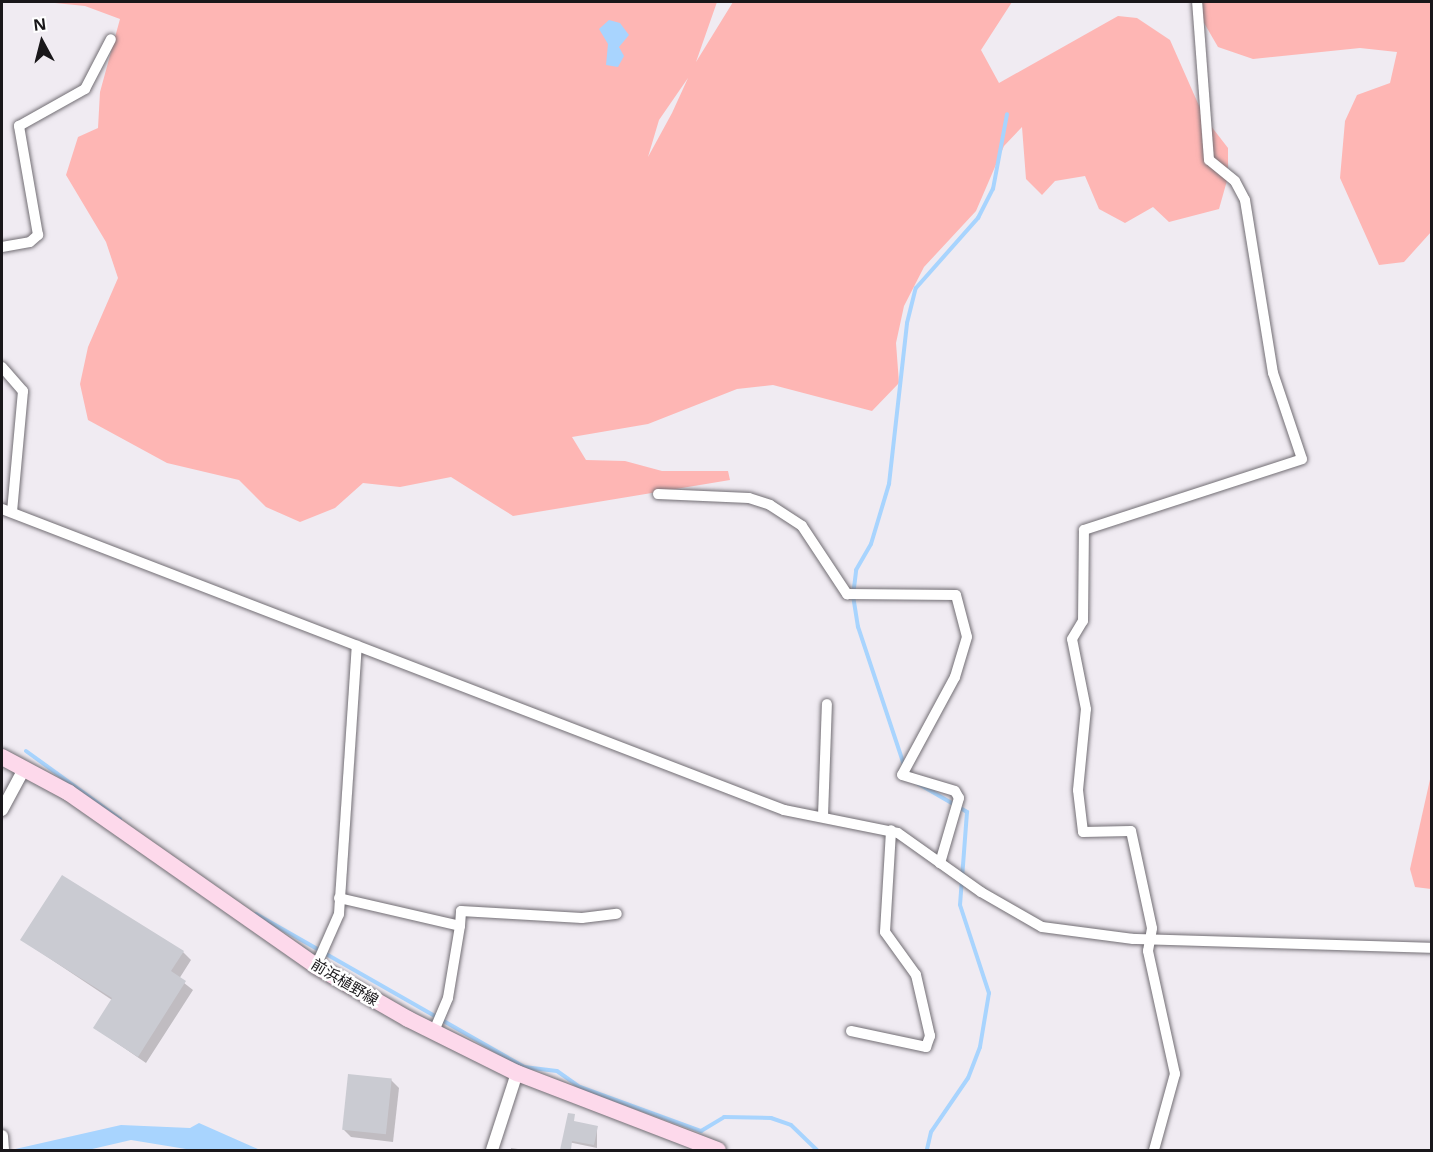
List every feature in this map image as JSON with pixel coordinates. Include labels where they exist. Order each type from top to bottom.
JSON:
[{"type":"main road","name":"前浜植野線","points":[[2,757],[69,793],[316,966],[433,1033],[517,1073],[718,1150]]},
{"type":"street","points":[[1154,1150],[1175,1074],[1131,831],[1083,832],[1078,768],[1086,709],[1072,639],[1083,621],[1084,530],[1302,459],[1273,373],[1245,200],[1235,181],[1209,160],[1197,2]]},
{"type":"street","points":[[2,247],[30,242],[38,235],[19,126],[86,89],[111,39]]},
{"type":"street","points":[[2,367],[23,391],[7,510],[784,810],[891,830],[1042,927],[1150,940],[1431,948]]},
{"type":"street","points":[[658,494],[750,498],[770,506],[802,525],[847,594],[956,595],[967,637],[955,677],[902,775],[955,791],[959,798],[940,863]]},
{"type":"street","points":[[316,966],[339,914],[357,646]]},
{"type":"street","points":[[823,816],[827,704]]},
{"type":"street","points":[[2,810],[24,769]]},
{"type":"street","points":[[851,1031],[926,1047],[930,1036],[916,975],[885,932],[891,830]]},
{"type":"street","points":[[339,898],[460,926]]},
{"type":"street","points":[[433,1033],[448,998],[461,911],[582,918],[617,914]]},
{"type":"street","points":[[492,1150],[517,1073]]},
{"type":"street","points":[[2,1136],[3,1150]]},
{"type":"shaded area","points":[[45,2],[717,2],[696,62],[733,2],[1012,2],[981,50],[999,83],[1118,16],[1137,18],[1170,40],[1204,117],[1228,148],[1228,177],[1219,209],[1169,222],[1153,207],[1125,223],[1099,209],[1085,176],[1055,181],[1042,195],[1026,179],[1022,127],[1004,146],[976,211],[924,267],[904,306],[896,343],[899,383],[872,411],[773,385],[737,389],[648,424],[572,437],[586,460],[625,461],[662,471],[728,471],[730,480],[513,516],[451,477],[400,487],[363,483],[335,508],[300,522],[266,507],[239,480],[167,463],[88,420],[80,384],[88,347],[118,278],[106,242],[66,175],[78,137],[98,128],[100,92],[120,19],[85,6]],"holes":[[[688,78],[648,157],[659,120]]]},
{"type":"shaded area","points":[[1201,2],[1431,2],[1431,232],[1404,262],[1379,265],[1340,178],[1345,121],[1357,95],[1390,83],[1397,52],[1360,48],[1253,59],[1218,47],[1200,16]]},
{"type":"shaded area","points":[[1431,775],[1431,889],[1415,887],[1410,869]]},
{"type":"water","points":[[609,20],[620,23],[629,35],[619,47],[624,56],[618,67],[606,65],[608,44],[599,29]]},
{"type":"water","points":[[199,1123],[260,1150],[192,1150],[131,1140],[88,1150],[11,1150],[121,1125],[190,1128]]},
{"type":"building","points":[[62,875],[184,951],[171,971],[186,981],[138,1057],[93,1028],[112,998],[20,940]]},
{"type":"building","points":[[348,1074],[392,1079],[386,1134],[342,1130]]},
{"type":"building","points":[[568,1113],[575,1114],[574,1121],[598,1126],[594,1145],[572,1141],[571,1150],[560,1150]]},
{"type":"waterway","points":[[905,768],[858,627],[853,596],[856,570],[871,544],[889,484],[907,323],[916,288],[978,218],[993,189],[1007,114]]},
{"type":"waterway","points":[[26,751],[120,819]]},
{"type":"waterway","points":[[917,783],[967,812],[960,905],[989,993],[980,1047],[968,1078],[931,1132],[927,1150]]},
{"type":"waterway","points":[[256,914],[524,1067],[557,1071],[580,1087],[701,1131],[724,1117],[771,1118],[791,1125],[817,1150]]}]
